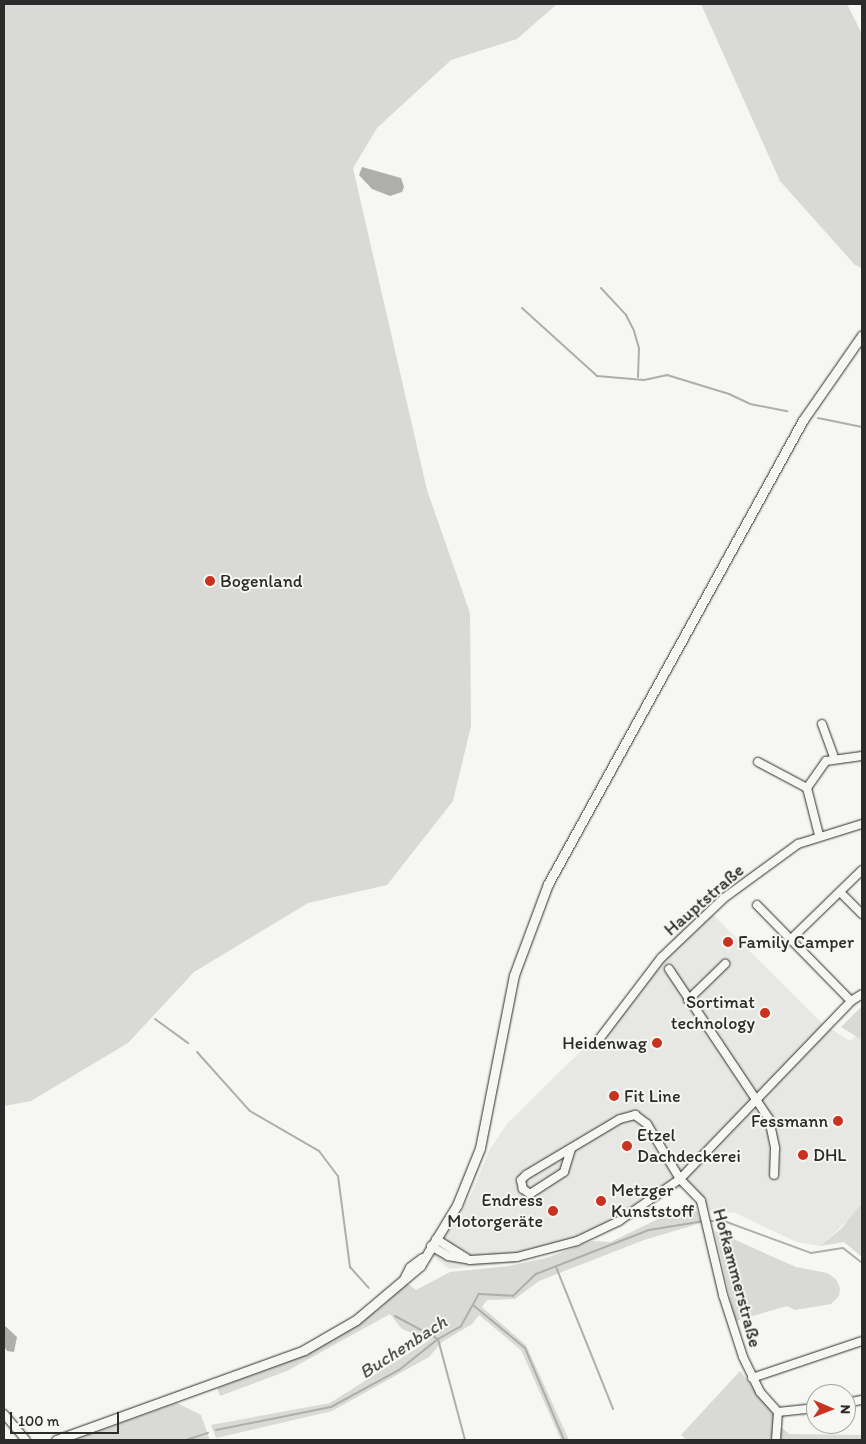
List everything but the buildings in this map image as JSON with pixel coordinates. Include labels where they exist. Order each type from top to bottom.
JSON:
[{"type":"main road","points":[[56,1440],[304,1350],[356,1320],[404,1279],[410,1267],[422,1258],[457,1205],[480,1148],[512,983],[524,942],[548,884],[803,420],[862,335]]},
{"type":"street","points":[[822,724],[834,758]]},
{"type":"street","points":[[807,788],[823,766],[834,758],[862,756]]},
{"type":"street","points":[[758,762],[807,788],[819,835]]},
{"type":"street","name":"Hauptstraße","points":[[597,1042],[661,958],[687,931],[724,898],[791,849],[819,835],[862,824]]},
{"type":"street","points":[[790,940],[862,870]]},
{"type":"street","points":[[841,892],[862,914]]},
{"type":"street","points":[[757,906],[851,1001]]},
{"type":"street","points":[[688,1000],[725,964]]},
{"type":"street","points":[[669,969],[757,1102],[771,1128],[774,1176]]},
{"type":"street","points":[[433,1242],[470,1260],[517,1257],[577,1240],[619,1221],[680,1179],[757,1102],[851,1001],[862,994]]},
{"type":"street","name":"Hofkammerstraße","points":[[571,1149],[564,1172],[530,1194],[523,1189],[521,1180],[526,1175],[620,1118],[635,1115],[647,1124],[680,1179],[693,1190],[704,1212],[723,1295],[752,1378],[778,1412]]},
{"type":"street","points":[[752,1378],[862,1341]]},
{"type":"street","points":[[776,1440],[778,1412],[806,1409]]},
{"type":"street","points":[[4,1414],[26,1440]]},
{"type":"shaded area","points":[[4,4],[557,4],[517,39],[451,60],[377,128],[353,168],[427,490],[470,613],[471,726],[453,801],[387,885],[308,903],[194,972],[128,1043],[31,1101],[4,1106]]},
{"type":"shaded area","points":[[701,4],[847,4],[862,34],[862,268],[855,265],[780,181]]},
{"type":"shaded area","points":[[362,167],[401,178],[404,187],[402,192],[390,196],[372,189],[359,175]]},
{"type":"shaded area","points":[[706,908],[823,1024],[850,1041],[856,1036],[862,1040],[862,1208],[820,1246],[797,1242],[735,1213],[710,1211],[694,1199],[684,1187],[669,1192],[625,1222],[576,1244],[513,1263],[449,1269],[433,1256],[470,1197],[490,1149],[507,1124],[592,1040],[680,930]]},
{"type":"shaded area","points":[[862,1008],[862,1040],[841,1027]]},
{"type":"shaded area","points":[[862,1203],[862,1257],[844,1242],[820,1246],[842,1228]]},
{"type":"shaded area","points":[[697,1211],[701,1223],[644,1240],[539,1281],[515,1299],[487,1300],[482,1307],[526,1345],[569,1440],[561,1440],[521,1350],[479,1315],[472,1324],[442,1342],[429,1357],[332,1411],[216,1438],[211,1425],[330,1403],[430,1340],[402,1329],[390,1314],[287,1371],[220,1396],[217,1388],[283,1364],[333,1340],[380,1308],[407,1283],[416,1290],[450,1272],[509,1266],[546,1258],[592,1241],[611,1242],[664,1216]]},
{"type":"shaded area","points":[[715,1231],[796,1267],[827,1273],[836,1279],[840,1288],[839,1296],[831,1304],[795,1310],[787,1306],[735,1321]]},
{"type":"shaded area","points":[[4,1325],[17,1337],[14,1352],[7,1351],[4,1346]]},
{"type":"shaded area","points":[[740,1371],[775,1416],[772,1440],[687,1440],[681,1435]]},
{"type":"shaded area","points":[[177,1403],[201,1415],[210,1440],[73,1440]]},
{"type":"shaded area","points":[[780,1426],[789,1434],[862,1435],[862,1440],[776,1440]]},
{"type":"waterway","points":[[601,288],[626,315],[634,331],[639,348],[638,377]]},
{"type":"waterway","points":[[522,308],[597,376],[644,380],[667,375],[729,394],[750,404],[787,411]]},
{"type":"waterway","points":[[818,418],[862,427]]},
{"type":"waterway","points":[[155,1019],[188,1043]]},
{"type":"waterway","points":[[197,1052],[250,1111],[319,1151],[338,1176],[350,1267],[369,1288]]},
{"type":"waterway","name":"Buchenbach","points":[[216,1430],[331,1407],[399,1370],[438,1339],[461,1326],[479,1294],[513,1296],[536,1274],[649,1230],[704,1221]]},
{"type":"waterway","name":"Buchenbach","points":[[709,1221],[724,1221],[811,1253],[843,1248],[862,1263]]},
{"type":"waterway","points":[[556,1267],[613,1409]]},
{"type":"waterway","points":[[473,1305],[525,1348],[564,1440]]},
{"type":"waterway","points":[[395,1316],[438,1339],[465,1440]]},
{"type":"waterway","name":"Buchenbach","points":[[186,1440],[208,1433]]},
{"type":"place","name":"Bogenland","points":[[210,581]]},
{"type":"place","name":"Family Camper","points":[[728,942]]},
{"type":"place","name":"Sortimat technology","points":[[765,1013]]},
{"type":"place","name":"Heidenwag","points":[[657,1043]]},
{"type":"place","name":"Fit Line","points":[[614,1096]]},
{"type":"place","name":"Fessmann","points":[[838,1121]]},
{"type":"place","name":"Etzel Dachdeckerei","points":[[627,1146]]},
{"type":"place","name":"DHL","points":[[803,1155]]},
{"type":"place","name":"Metzger Kunststoff","points":[[601,1201]]},
{"type":"place","name":"Endress Motorgeräte","points":[[553,1211]]}]
